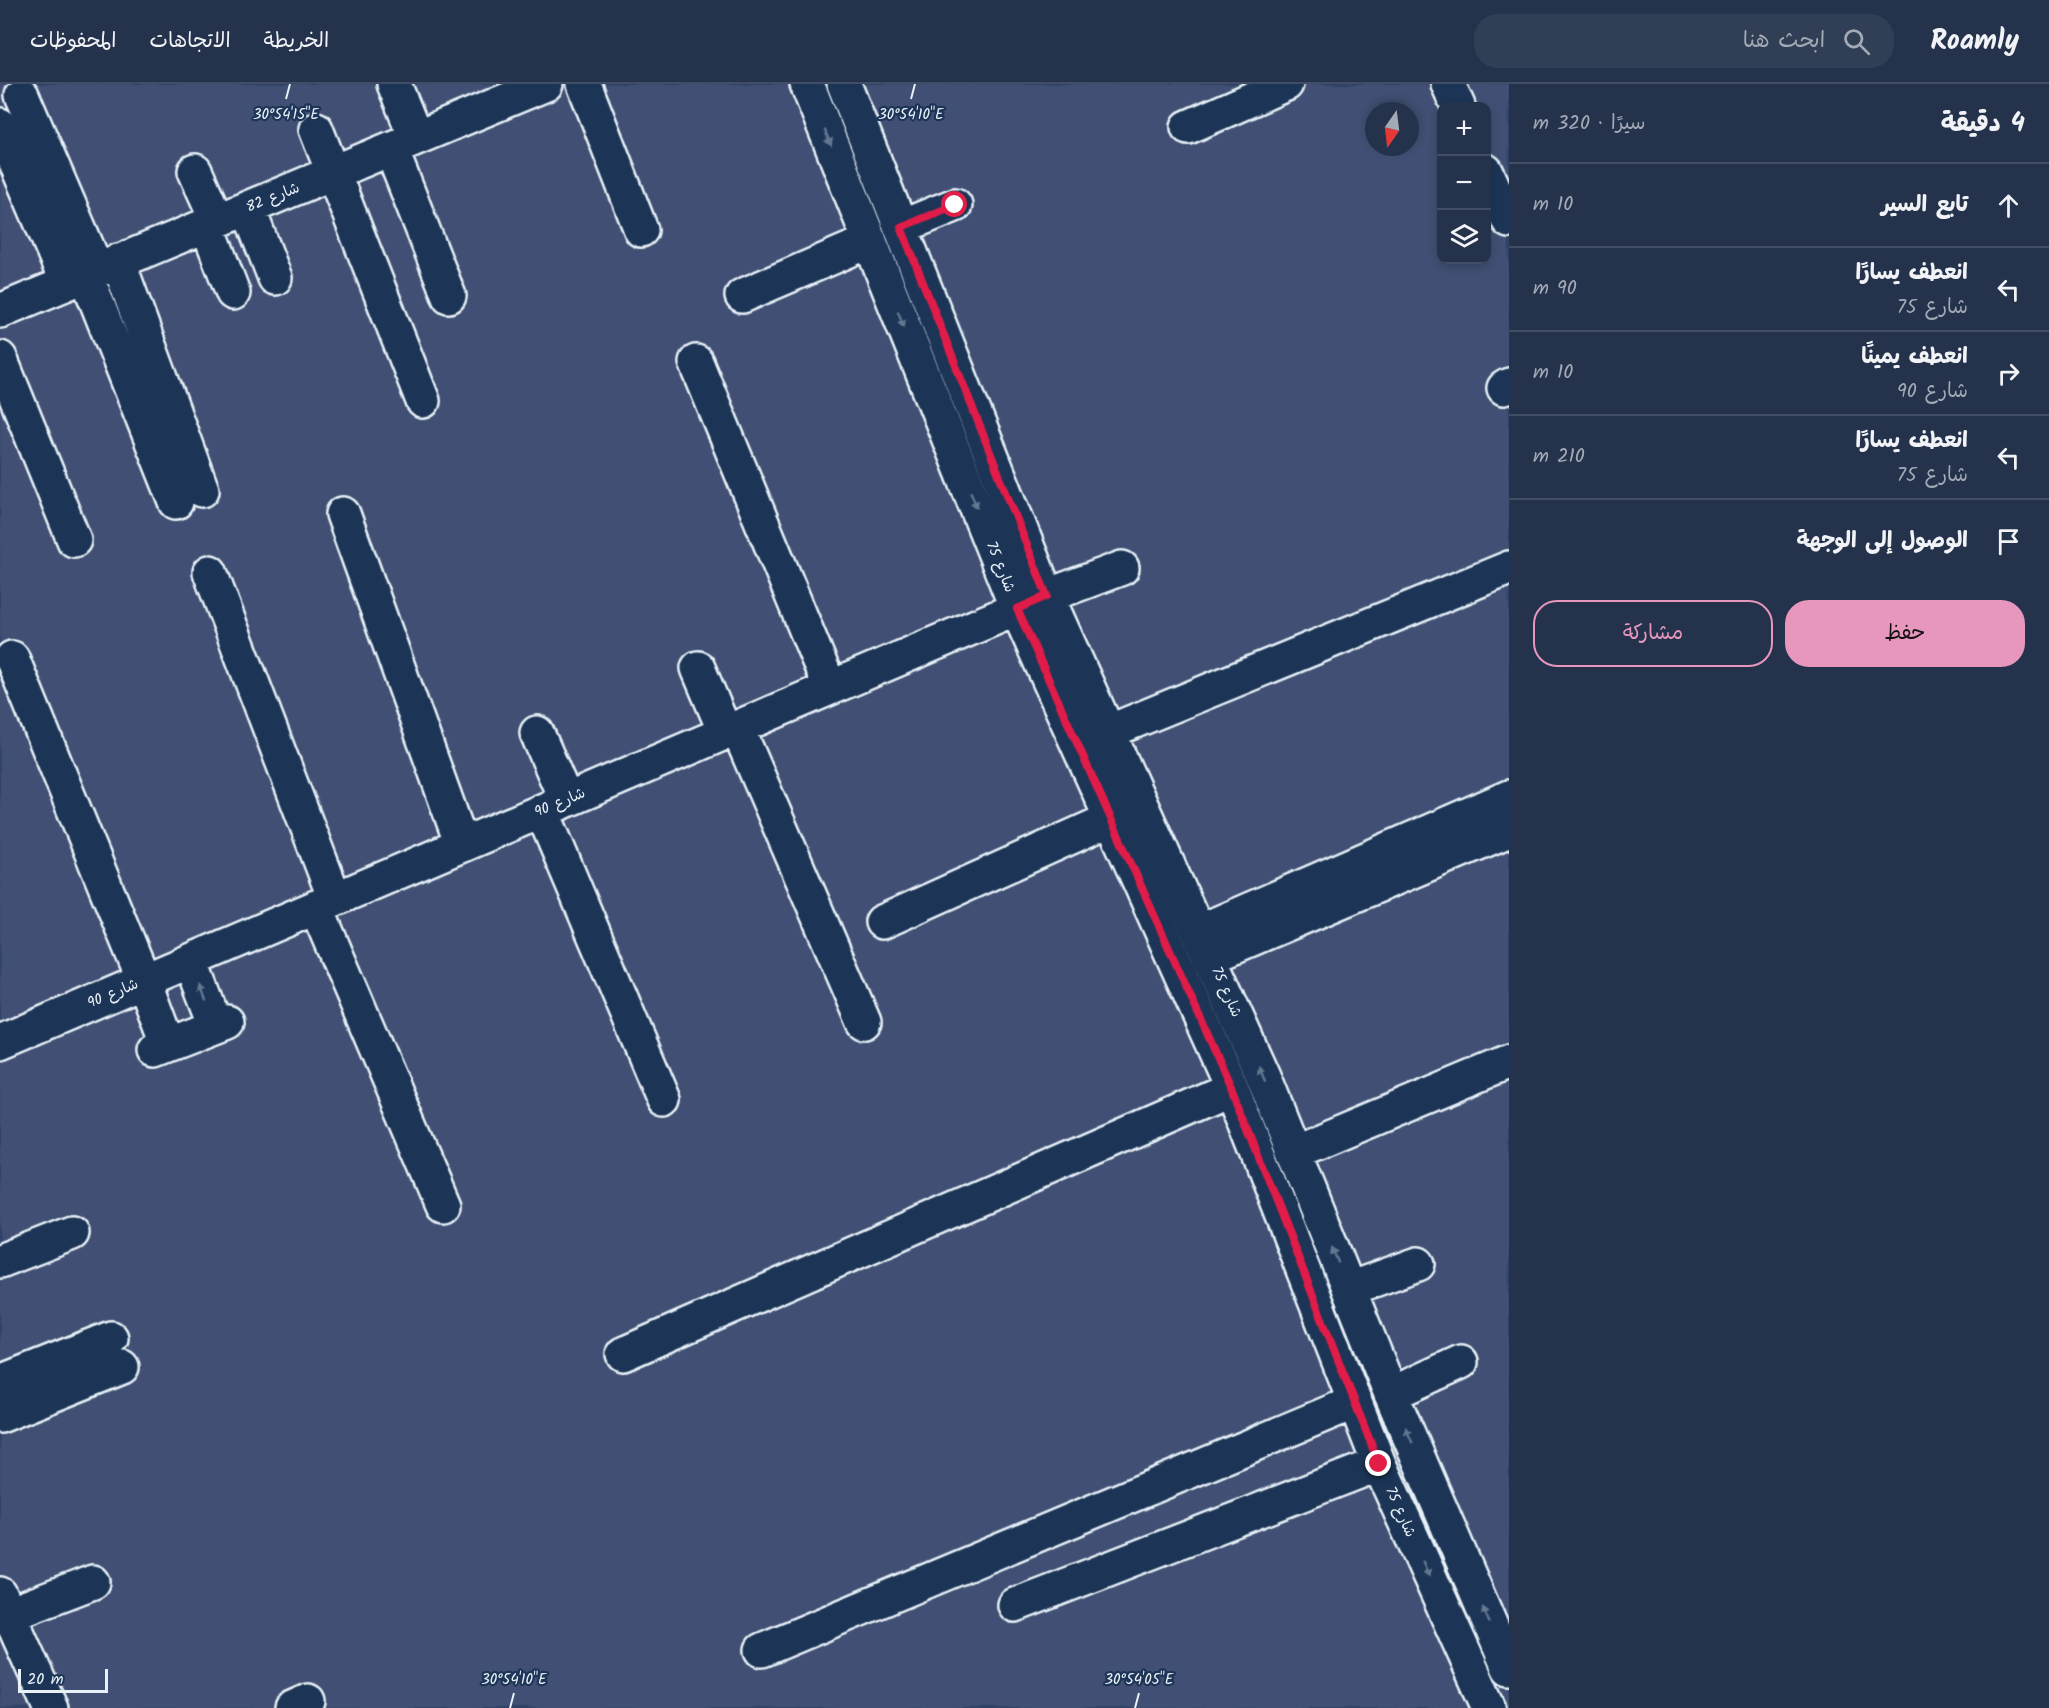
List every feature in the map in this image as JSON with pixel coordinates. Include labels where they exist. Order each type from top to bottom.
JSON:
[{"type":"lane","points":[[394,84],[404,143],[449,296]]},
{"type":"lane","name":"شارع 82","points":[[0,311],[546,84]]},
{"type":"lane","points":[[584,84],[641,230]]},
{"type":"lane","name":"شارع 75","points":[[807,84],[1017,609],[1232,1089],[1379,1464],[1493,1693]]},
{"type":"lane","name":"شارع 75","points":[[844,84],[1047,596],[1263,1076],[1391,1394],[1509,1668]]},
{"type":"lane","points":[[1188,127],[1286,84]]},
{"type":"lane","points":[[1448,84],[1456,102]]},
{"type":"lane","points":[[22,94],[92,272],[189,496]]},
{"type":"lane","points":[[0,124],[92,272]]},
{"type":"lane","points":[[316,129],[423,401]]},
{"type":"lane","points":[[195,171],[233,293]]},
{"type":"lane","points":[[1491,182],[1509,221]]},
{"type":"lane","points":[[901,227],[955,205]]},
{"type":"lane","points":[[248,208],[275,278]]},
{"type":"lane","points":[[742,296],[870,241]]},
{"type":"lane","points":[[0,358],[66,543],[0,407]]},
{"type":"lane","points":[[696,362],[830,688]]},
{"type":"lane","points":[[343,514],[462,845]]},
{"type":"lane","name":"شارع 90","points":[[0,1042],[731,729],[1047,596],[1122,568]]},
{"type":"lane","points":[[1108,732],[1509,568]]},
{"type":"lane","points":[[210,572],[325,903],[443,1206]]},
{"type":"lane","points":[[12,658],[144,981],[162,1047],[221,1024],[191,961]]},
{"type":"lane","points":[[698,668],[731,729],[864,1022]]},
{"type":"lane","points":[[537,733],[554,806],[664,1100]]},
{"type":"lane","points":[[1204,944],[1509,797]]},
{"type":"lane","points":[[882,921],[1112,819]]},
{"type":"lane","points":[[1204,944],[1509,830]]},
{"type":"lane","points":[[1294,1152],[1509,1062]]},
{"type":"lane","points":[[623,1354],[1232,1089]]},
{"type":"lane","points":[[0,1261],[72,1233]]},
{"type":"lane","points":[[1349,1289],[1418,1264]]},
{"type":"lane","points":[[0,1382],[116,1352],[0,1416]]},
{"type":"lane","points":[[1391,1394],[1461,1362]]},
{"type":"lane","points":[[762,1650],[1355,1402]]},
{"type":"lane","points":[[1015,1605],[1379,1464]]},
{"type":"lane","points":[[51,1708],[4,1604],[93,1582]]},
{"type":"shaded area","points":[[0,84],[1509,84],[1509,1708],[0,1708]]},
{"type":"route","points":[[955,205],[901,227],[1047,596],[1017,609],[1232,1089],[1379,1464]]}]
